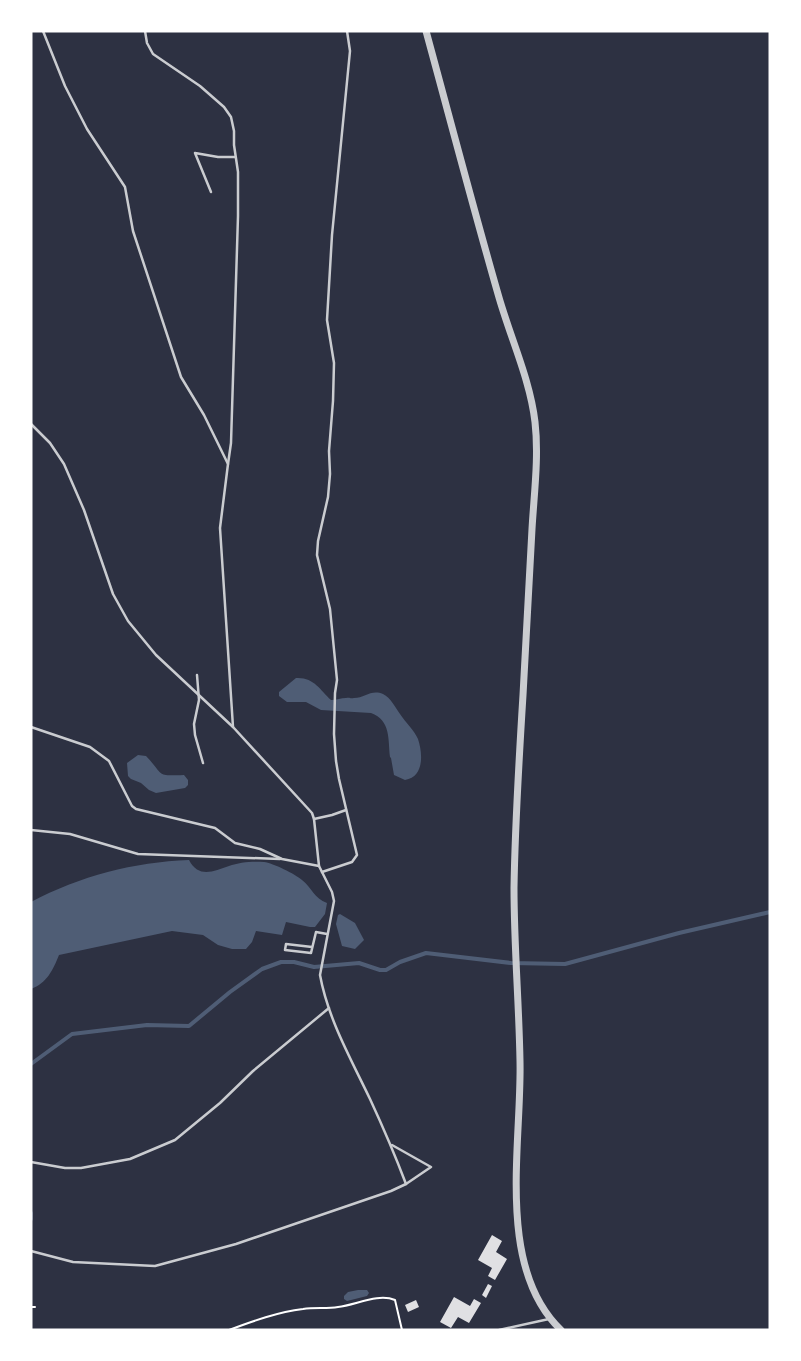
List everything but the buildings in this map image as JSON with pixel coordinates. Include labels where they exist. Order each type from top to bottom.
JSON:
[{"type":"street","points":[[426,31],[500,300],[531,398],[534,418],[536,438],[534,496],[516,824],[515,955],[521,1093],[517,1200],[519,1227],[528,1276],[537,1299],[550,1319],[561,1330]]},
{"type":"lane","points":[[43,31],[65,86],[87,129],[124,187],[133,231],[181,377],[204,415],[228,464]]},
{"type":"lane","points":[[145,31],[147,43],[154,54],[200,86],[224,107],[231,117],[234,131],[235,157],[238,172],[238,216],[231,443],[220,528],[233,727]]},
{"type":"lane","points":[[322,872],[352,862],[357,855],[336,761],[334,739],[337,680],[330,609],[319,567],[318,555],[318,541],[328,497],[330,474],[329,451],[334,401],[334,363],[327,320],[332,235],[350,51],[347,31]]},
{"type":"lane","points":[[211,192],[195,153],[218,157],[235,157]]},
{"type":"lane","points":[[31,424],[50,443],[64,464],[84,510],[113,594],[128,621],[156,655],[233,727],[309,808],[314,819],[319,866],[334,901],[334,909],[327,934],[320,974],[338,1032],[390,1144],[406,1184]]},
{"type":"lane","points":[[197,675],[199,696],[194,724],[203,763]]},
{"type":"lane","points":[[31,727],[90,747],[109,761],[132,806],[136,809],[215,828],[235,843],[260,849],[282,859]]},
{"type":"lane","points":[[314,819],[346,810]]},
{"type":"lane","points":[[31,830],[70,834],[138,854],[282,859],[319,866]]},
{"type":"lane","points":[[312,947],[286,944],[285,950],[310,953],[312,947],[316,932],[327,934]]},
{"type":"lane","points":[[31,1162],[65,1168],[81,1168],[130,1159],[175,1140],[220,1103],[253,1071],[329,1008]]},
{"type":"lane","points":[[33,1251],[73,1262],[155,1266],[236,1244],[376,1197],[406,1184],[431,1167],[390,1144]]},
{"type":"lane","points":[[499,1330],[550,1319]]},
{"type":"path","points":[[229,1330],[303,1309],[338,1307],[375,1299],[392,1299],[395,1300],[402,1330]]},
{"type":"path","points":[[31,1307],[36,1307]]},
{"type":"water","points":[[296,678],[312,682],[331,700],[358,698],[371,693],[379,693],[386,696],[418,739],[421,758],[419,770],[416,774],[405,780],[394,775],[387,731],[382,720],[377,716],[371,713],[321,710],[306,702],[287,702],[279,696],[279,692]]},
{"type":"water","points":[[138,755],[146,756],[164,775],[184,775],[188,780],[188,785],[185,788],[156,793],[149,790],[128,776],[127,763]]},
{"type":"water","points":[[189,860],[197,870],[202,872],[218,870],[246,862],[273,864],[299,878],[316,896],[327,903],[325,914],[315,927],[286,922],[282,935],[256,931],[252,942],[246,949],[232,949],[218,945],[203,935],[172,931],[59,955],[52,971],[45,980],[31,989],[31,902],[69,885],[108,872],[168,861]]},
{"type":"water","points":[[340,914],[355,923],[364,940],[355,949],[342,946],[336,924]]},
{"type":"water","points":[[367,1290],[369,1293],[367,1296],[347,1301],[344,1299],[348,1292]]},
{"type":"waterway","points":[[31,1064],[72,1034],[147,1025],[189,1026],[230,992],[262,969],[281,962],[294,962],[314,967],[359,963],[380,970],[386,970],[400,962],[426,953],[511,963],[565,964],[679,933],[770,912]]},
{"type":"waterway","points":[[31,1213],[31,1219]]}]
